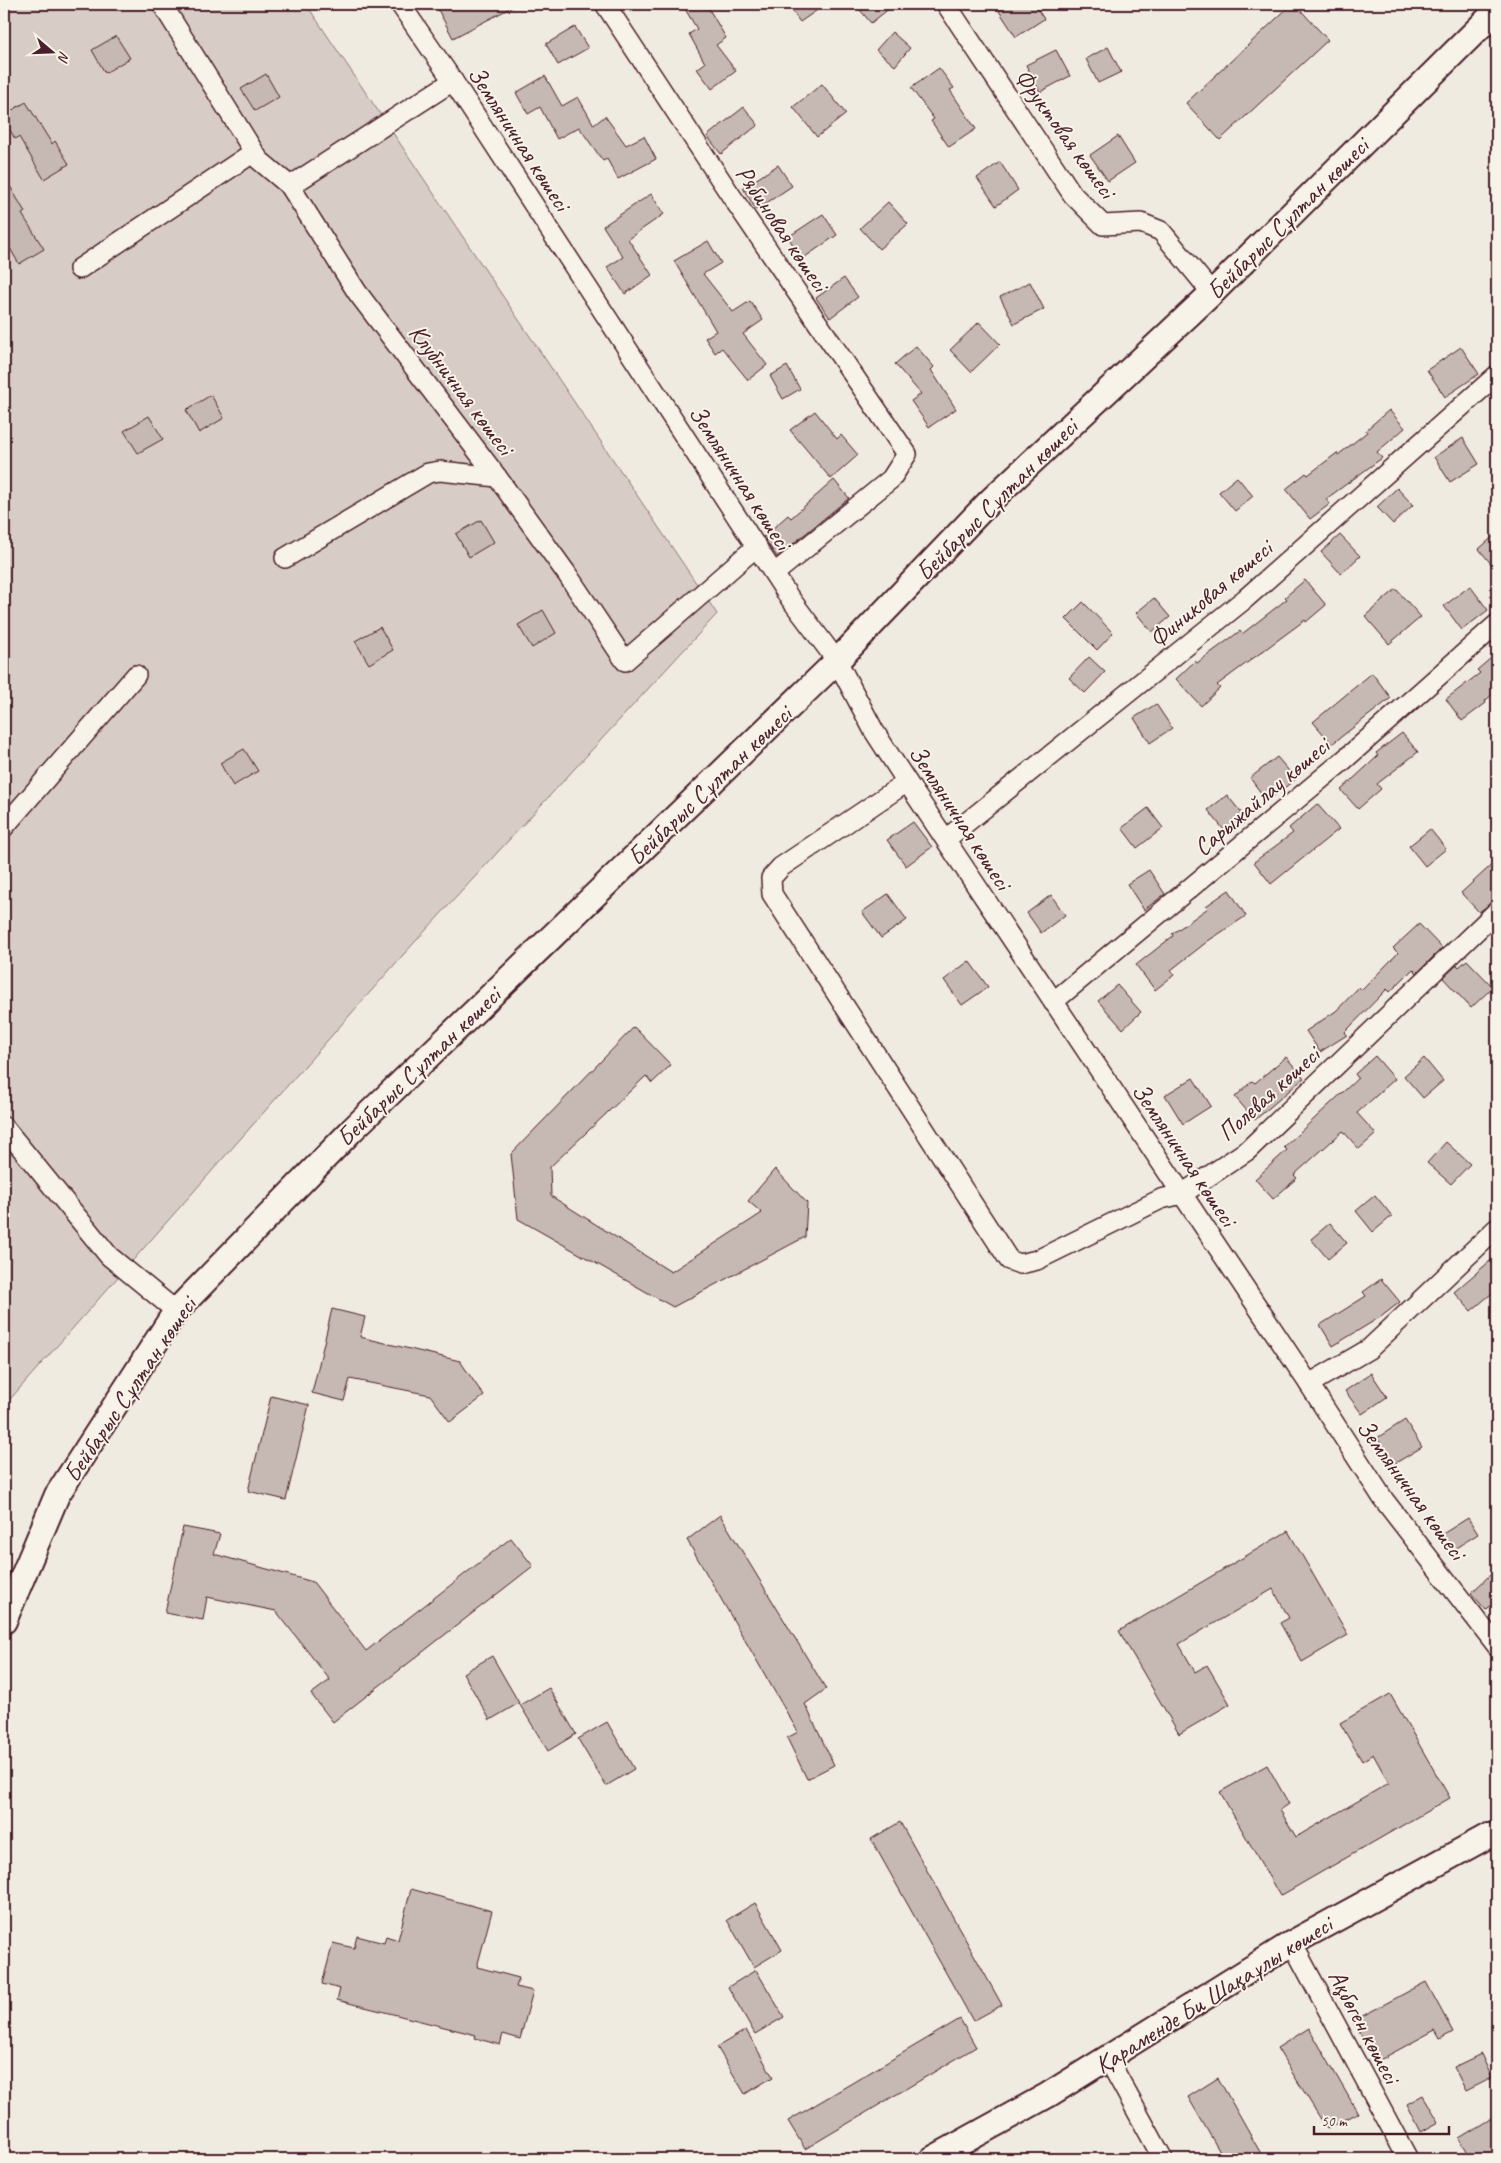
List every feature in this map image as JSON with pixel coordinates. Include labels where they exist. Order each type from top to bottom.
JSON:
[{"type":"street","name":"Клубничная көшесі","points":[[162,4],[258,160],[290,186],[357,292],[497,477],[567,574],[625,661],[756,546]]},
{"type":"street","name":"Земляничная көшесі","points":[[400,4],[453,81],[795,606],[837,661],[874,731],[907,782],[1309,1384],[1384,1500],[1497,1645]]},
{"type":"street","name":"Рябиновая көшесі","points":[[605,4],[730,194],[906,454],[892,479],[774,573]]},
{"type":"street","name":"Фруктовая көшесі","points":[[946,4],[1073,195],[1103,225],[1141,223],[1161,231],[1212,293]]},
{"type":"street","name":"Бейбарыс Сұлтан көшесі","points":[[4,1621],[57,1496],[176,1312],[353,1129],[837,661],[990,501],[1212,293],[1497,10]]},
{"type":"street","points":[[290,186],[453,81]]},
{"type":"street","points":[[79,269],[254,152]]},
{"type":"street","name":"Финиковая көшесі","points":[[946,839],[1245,599],[1497,374]]},
{"type":"street","points":[[285,558],[428,473],[440,471],[497,477]]},
{"type":"street","name":"Сарыжайлау көшесі","points":[[1053,1002],[1344,760],[1497,624]]},
{"type":"street","points":[[4,827],[136,675]]},
{"type":"street","name":"Полевая көшесі","points":[[907,782],[781,867],[771,878],[772,894],[1009,1260],[1020,1264],[1036,1260],[1161,1199],[1182,1194],[1248,1150],[1497,911]]},
{"type":"street","points":[[4,1127],[109,1256],[176,1312]]},
{"type":"street","points":[[1309,1384],[1369,1349],[1497,1228]]},
{"type":"street","name":"Қараменде Би Шақаұлы көшесі","points":[[932,2159],[1048,2095],[1108,2059],[1292,1943],[1488,1836],[1497,1836]]},
{"type":"street","name":"Ақбөген көшесі","points":[[1292,1943],[1408,2159]]},
{"type":"street","points":[[1108,2059],[1163,2159]]},
{"type":"shaded area","points":[[4,4],[306,4],[717,614],[403,955],[4,1406]]},
{"type":"building","points":[[435,4],[518,4],[453,38]]},
{"type":"building","points":[[682,4],[706,4],[726,38],[716,45],[736,71],[712,89],[697,69],[705,63],[689,34],[697,29]]},
{"type":"building","points":[[787,4],[826,4],[800,22]]},
{"type":"building","points":[[855,4],[895,4],[871,23]]},
{"type":"building","points":[[1009,4],[1034,4],[1044,19],[1016,37],[999,11]]},
{"type":"building","points":[[1292,4],[1295,4],[1328,40],[1220,140],[1186,103]]},
{"type":"building","points":[[575,27],[588,48],[558,65],[546,44]]},
{"type":"building","points":[[892,32],[910,48],[895,66],[876,50]]},
{"type":"building","points":[[116,36],[130,58],[105,73],[92,50]]},
{"type":"building","points":[[1108,47],[1121,72],[1098,83],[1086,59]]},
{"type":"building","points":[[1056,50],[1070,76],[1040,92],[1026,65]]},
{"type":"building","points":[[939,68],[954,88],[950,90],[976,129],[949,147],[931,121],[934,119],[911,88]]},
{"type":"building","points":[[266,74],[279,97],[255,111],[241,89]]},
{"type":"building","points":[[545,76],[562,106],[578,97],[594,125],[605,116],[626,145],[644,136],[656,159],[618,179],[607,159],[603,161],[579,127],[557,139],[540,107],[528,114],[516,93]]},
{"type":"building","points":[[822,84],[846,114],[817,137],[793,107]]},
{"type":"building","points":[[26,102],[52,144],[55,141],[69,164],[44,179],[19,137],[15,139],[4,119],[4,115]]},
{"type":"building","points":[[744,107],[758,125],[721,154],[707,136]]},
{"type":"building","points":[[1118,136],[1135,163],[1108,181],[1090,155]]},
{"type":"building","points":[[1000,162],[1018,190],[996,206],[977,178]]},
{"type":"building","points":[[778,165],[792,186],[756,210],[743,188]]},
{"type":"building","points":[[4,176],[25,212],[22,214],[44,249],[19,264],[4,238]]},
{"type":"building","points":[[651,194],[664,214],[628,239],[652,275],[625,294],[607,267],[623,257],[603,226]]},
{"type":"building","points":[[888,202],[908,224],[879,249],[860,228]]},
{"type":"building","points":[[823,214],[837,235],[802,259],[788,237]]},
{"type":"building","points":[[708,241],[721,263],[703,274],[733,312],[750,301],[763,320],[743,334],[767,365],[748,380],[722,348],[715,353],[705,338],[716,331],[674,261]]},
{"type":"building","points":[[844,278],[858,297],[830,318],[816,298]]},
{"type":"building","points":[[1030,282],[1044,309],[1014,324],[1000,297]]},
{"type":"building","points":[[979,322],[1000,344],[971,372],[950,350]]},
{"type":"building","points":[[916,346],[934,367],[931,370],[956,409],[929,427],[911,401],[921,394],[895,364]]},
{"type":"building","points":[[1461,347],[1479,374],[1445,397],[1427,370]]},
{"type":"building","points":[[787,366],[800,389],[783,399],[770,376]]},
{"type":"building","points":[[211,395],[224,418],[199,433],[186,410]]},
{"type":"building","points":[[1389,410],[1405,428],[1377,452],[1382,458],[1326,499],[1330,504],[1310,519],[1286,489],[1306,473],[1308,475],[1337,453],[1338,455],[1367,432],[1366,430]]},
{"type":"building","points":[[815,411],[837,439],[841,435],[858,455],[831,479],[790,430]]},
{"type":"building","points":[[149,416],[163,439],[138,453],[124,431]]},
{"type":"building","points":[[1463,438],[1479,464],[1450,482],[1434,457]]},
{"type":"building","points":[[1237,477],[1253,496],[1235,511],[1219,492]]},
{"type":"building","points":[[834,480],[849,498],[777,557],[763,537],[788,515],[791,518]]},
{"type":"building","points":[[1397,488],[1413,505],[1393,524],[1377,507]]},
{"type":"building","points":[[481,520],[494,542],[469,557],[456,534]]},
{"type":"building","points":[[1497,533],[1497,571],[1479,549]]},
{"type":"building","points":[[1340,535],[1360,556],[1341,574],[1321,552]]},
{"type":"building","points":[[1305,580],[1326,605],[1306,622],[1305,620],[1217,685],[1220,688],[1201,706],[1176,679],[1195,661],[1197,663],[1240,631],[1242,634],[1287,599],[1285,597]]},
{"type":"building","points":[[1470,586],[1488,610],[1462,630],[1444,606]]},
{"type":"building","points":[[1396,589],[1421,617],[1389,644],[1365,616]]},
{"type":"building","points":[[1154,598],[1170,617],[1152,632],[1136,613]]},
{"type":"building","points":[[1083,602],[1113,633],[1097,650],[1066,619]]},
{"type":"building","points":[[543,610],[556,633],[532,648],[518,625]]},
{"type":"building","points":[[380,627],[393,650],[369,664],[355,641]]},
{"type":"building","points":[[1497,653],[1497,690],[1485,701],[1486,703],[1462,721],[1446,699],[1480,673],[1477,670]]},
{"type":"building","points":[[1089,657],[1105,672],[1085,693],[1069,678]]},
{"type":"building","points":[[1372,673],[1391,698],[1332,744],[1313,722]]},
{"type":"building","points":[[1156,704],[1172,728],[1150,743],[1134,718]]},
{"type":"building","points":[[1402,733],[1418,752],[1377,784],[1381,789],[1358,809],[1341,790],[1378,756],[1376,753]]},
{"type":"building","points":[[244,749],[258,771],[233,786],[220,763]]},
{"type":"building","points":[[1277,757],[1296,779],[1267,801],[1250,778]]},
{"type":"building","points":[[1227,795],[1247,820],[1228,835],[1208,810]]},
{"type":"building","points":[[1317,804],[1339,829],[1271,884],[1254,862],[1293,833],[1289,828]]},
{"type":"building","points":[[1148,808],[1163,828],[1137,848],[1122,828]]},
{"type":"building","points":[[913,822],[932,847],[906,866],[887,840]]},
{"type":"building","points":[[1430,829],[1446,849],[1425,866],[1409,846]]},
{"type":"building","points":[[1497,860],[1497,899],[1479,912],[1461,893]]},
{"type":"building","points":[[1149,870],[1165,894],[1144,910],[1127,884]]},
{"type":"building","points":[[1229,890],[1246,916],[1208,941],[1171,970],[1174,975],[1155,990],[1136,965],[1173,936],[1172,934],[1208,908],[1206,906]]},
{"type":"building","points":[[888,894],[907,920],[881,938],[862,912]]},
{"type":"building","points":[[1051,895],[1065,915],[1041,933],[1027,913]]},
{"type":"building","points":[[1419,924],[1442,948],[1417,973],[1413,969],[1390,992],[1387,989],[1345,1032],[1347,1035],[1320,1052],[1306,1031],[1336,1011],[1359,987],[1362,990],[1398,953],[1393,948]]},
{"type":"building","points":[[1467,960],[1493,987],[1471,1008],[1443,978],[1457,965],[1459,967]]},
{"type":"building","points":[[969,961],[988,987],[962,1005],[944,980]]},
{"type":"building","points":[[1117,985],[1141,1012],[1123,1029],[1098,1001]]},
{"type":"building","points":[[634,1027],[671,1065],[652,1083],[646,1076],[550,1167],[551,1196],[671,1272],[762,1213],[748,1201],[775,1169],[807,1203],[805,1237],[673,1307],[518,1219],[511,1154]]},
{"type":"building","points":[[1375,1056],[1395,1079],[1357,1113],[1376,1134],[1359,1149],[1343,1131],[1294,1175],[1297,1178],[1273,1199],[1255,1179],[1287,1150],[1284,1147],[1358,1078],[1355,1074]]},
{"type":"building","points":[[1286,1057],[1304,1078],[1255,1120],[1235,1097],[1252,1081],[1255,1083]]},
{"type":"building","points":[[1424,1058],[1443,1081],[1423,1098],[1404,1076]]},
{"type":"building","points":[[1193,1078],[1211,1106],[1183,1124],[1165,1095]]},
{"type":"building","points":[[1446,1142],[1470,1164],[1451,1184],[1427,1163]]},
{"type":"building","points":[[1375,1195],[1392,1216],[1373,1232],[1356,1211]]},
{"type":"building","points":[[1330,1223],[1347,1243],[1328,1259],[1311,1239]]},
{"type":"building","points":[[1497,1255],[1497,1289],[1471,1311],[1454,1292]]},
{"type":"building","points":[[1381,1279],[1400,1302],[1382,1316],[1333,1346],[1320,1325],[1366,1296],[1363,1292]]},
{"type":"building","points":[[332,1309],[365,1317],[360,1337],[460,1361],[484,1396],[450,1422],[430,1395],[350,1379],[344,1401],[312,1393]]},
{"type":"building","points":[[1371,1373],[1387,1397],[1362,1414],[1345,1391]]},
{"type":"building","points":[[271,1396],[309,1405],[286,1500],[248,1491]]},
{"type":"building","points":[[1405,1420],[1422,1447],[1394,1464],[1377,1438]]},
{"type":"building","points":[[720,1515],[826,1689],[805,1704],[834,1765],[807,1779],[787,1738],[798,1732],[687,1540]]},
{"type":"building","points":[[1468,1518],[1478,1534],[1451,1551],[1441,1535]]},
{"type":"building","points":[[183,1527],[220,1534],[214,1554],[313,1582],[366,1651],[511,1538],[533,1566],[333,1722],[311,1694],[330,1680],[276,1611],[207,1597],[203,1620],[165,1613]]},
{"type":"building","points":[[1288,1531],[1348,1635],[1302,1662],[1280,1623],[1289,1618],[1273,1589],[1179,1644],[1195,1672],[1207,1665],[1230,1704],[1179,1734],[1119,1631]]},
{"type":"building","points":[[1490,1575],[1497,1582],[1497,1599],[1486,1610],[1471,1593]]},
{"type":"building","points":[[492,1656],[519,1703],[490,1720],[463,1673]]},
{"type":"building","points":[[549,1688],[576,1734],[548,1751],[520,1705]]},
{"type":"building","points":[[1390,1694],[1450,1798],[1280,1896],[1220,1792],[1267,1765],[1289,1804],[1280,1810],[1296,1837],[1389,1783],[1373,1754],[1362,1761],[1340,1723]]},
{"type":"building","points":[[607,1722],[634,1769],[606,1786],[578,1739]]},
{"type":"building","points":[[900,1822],[1002,2005],[973,2021],[871,1839]]},
{"type":"building","points":[[411,1889],[492,1911],[477,1967],[519,1978],[516,1987],[533,1991],[520,2039],[503,2034],[500,2045],[475,2038],[476,2035],[337,2000],[340,1989],[322,1984],[333,1943],[354,1948],[357,1936],[384,1943],[386,1936],[398,1940]]},
{"type":"building","points":[[755,1903],[782,1950],[754,1967],[727,1920]]},
{"type":"building","points":[[756,1970],[784,2017],[755,2034],[728,1987]]},
{"type":"building","points":[[1426,1982],[1453,2032],[1440,2039],[1435,2030],[1376,2062],[1353,2021]]},
{"type":"building","points":[[960,2019],[976,2047],[805,2149],[788,2121]]},
{"type":"building","points":[[1309,2028],[1358,2113],[1327,2129],[1277,2048]]},
{"type":"building","points":[[746,2030],[773,2077],[745,2094],[717,2047]]},
{"type":"building","points":[[1481,2054],[1492,2078],[1466,2091],[1454,2067]]},
{"type":"building","points":[[1218,2078],[1264,2159],[1224,2159],[1188,2097]]},
{"type":"building","points":[[1423,2095],[1439,2122],[1421,2132],[1407,2104]]},
{"type":"building","points":[[1497,2115],[1497,2159],[1471,2159],[1459,2138]]}]
